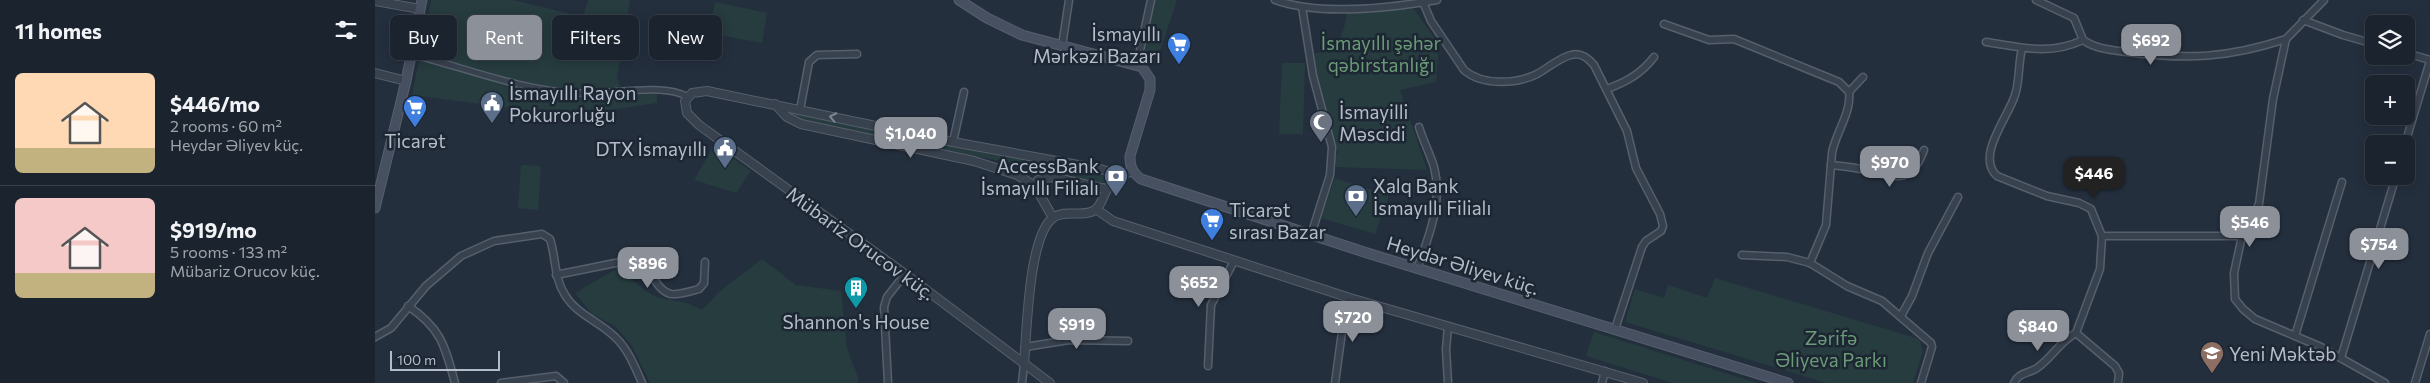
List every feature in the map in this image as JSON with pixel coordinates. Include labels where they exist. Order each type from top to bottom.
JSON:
[{"type":"main road","points":[[959,0],[1010,30],[1062,46],[1137,64],[1148,74],[1150,90],[1130,156],[1132,171]]},
{"type":"main road","points":[[375,208],[410,60]]},
{"type":"main road","name":"Heydər Əliyev küç.","points":[[1132,171],[1141,179],[1311,235],[1787,383]]},
{"type":"street","points":[[1062,46],[1069,0]]},
{"type":"street","points":[[1137,64],[1151,0]]},
{"type":"street","points":[[1275,0],[1302,8],[1345,9],[1437,0]]},
{"type":"street","points":[[2036,0],[2074,18],[2083,40],[2101,48],[2171,58],[2252,50],[2286,39]]},
{"type":"street","points":[[375,1],[421,5]]},
{"type":"street","points":[[2321,1],[2286,39],[2273,99],[2259,204],[2241,236],[2234,272],[2235,299],[2243,310],[2255,319],[2341,358],[2385,383]]},
{"type":"street","points":[[1423,2],[1431,21],[1470,76],[1484,81],[1527,78],[1571,55],[1581,55],[1589,58],[1594,65],[1627,131],[1636,168],[1660,214],[1663,226],[1661,231],[1646,241],[1642,247],[1615,329]]},
{"type":"street","points":[[1302,8],[1313,76],[1332,147],[1330,175],[1311,235]]},
{"type":"street","points":[[2303,20],[2365,41]]},
{"type":"street","points":[[1664,24],[1709,40],[1735,39],[1839,82],[1849,92],[1849,102],[1834,142],[1826,225],[1810,263]]},
{"type":"street","points":[[1986,42],[2013,46],[2022,50],[2068,46],[2083,40]]},
{"type":"street","points":[[2015,383],[2020,374],[2036,369],[2061,342],[2076,334],[2100,269],[2102,236],[2091,209],[2079,203],[2047,196],[1997,176],[1991,170],[1989,164],[1996,130],[2015,96],[2022,50]]},
{"type":"street","points":[[800,110],[809,62],[812,57],[817,55],[857,54]]},
{"type":"street","points":[[2408,135],[2430,60],[2415,56]]},
{"type":"street","points":[[1607,89],[1627,82],[1646,68],[1654,57]]},
{"type":"street","points":[[434,60],[551,91],[604,93],[668,89],[688,97],[698,92],[707,92],[775,104],[953,142],[1100,169],[1121,175]]},
{"type":"street","points":[[375,73],[406,81]]},
{"type":"street","points":[[1849,92],[1863,78]]},
{"type":"street","points":[[953,142],[964,92]]},
{"type":"street","name":"Mübariz Orucov küç.","points":[[688,97],[685,108],[699,125],[905,274],[1050,383]]},
{"type":"street","points":[[775,104],[787,117],[801,124],[974,161],[1017,175],[1035,186],[1053,218]]},
{"type":"street","points":[[1417,269],[1433,223],[1437,188],[1434,167],[1419,127]]},
{"type":"street","points":[[1831,165],[1861,169],[1895,178],[1909,173],[1919,165],[1924,150]]},
{"type":"street","points":[[1022,383],[1033,268],[1042,233],[1053,218],[1067,213],[1087,213],[1096,209],[1106,189],[1121,175],[1132,171]]},
{"type":"street","points":[[1035,186],[1038,180],[1048,177],[1106,189]]},
{"type":"street","points":[[2295,336],[2341,182]]},
{"type":"street","points":[[2341,358],[2392,185]]},
{"type":"street","points":[[1901,316],[1912,296],[1928,253],[1957,197]]},
{"type":"street","points":[[1096,209],[1113,221],[1350,298],[1643,383]]},
{"type":"street","points":[[375,337],[391,328],[426,286],[451,264],[474,248],[493,241],[542,234],[550,240],[556,276],[564,293],[577,310],[607,330],[623,346],[642,383]]},
{"type":"street","points":[[2102,236],[2241,236]]},
{"type":"street","points":[[1742,255],[1787,257],[1810,263],[1847,286],[1875,297],[1927,338],[1932,347],[1921,383]]},
{"type":"street","points":[[556,276],[635,259],[644,264],[661,288],[672,294],[699,289],[704,283],[705,262]]},
{"type":"street","points":[[1208,366],[1211,305],[1234,261]]},
{"type":"street","points":[[889,383],[884,307],[887,298],[905,274]]},
{"type":"street","points":[[1335,383],[1344,317],[1350,298]]},
{"type":"street","points":[[408,306],[430,322],[442,339],[455,383]]},
{"type":"street","points":[[1448,327],[1446,349],[1448,383]]},
{"type":"street","points":[[2076,334],[2115,366],[2119,373],[2118,383]]},
{"type":"street","points":[[2415,383],[2430,334]]},
{"type":"street","points":[[1025,347],[1079,339],[1128,341]]},
{"type":"street","points":[[1602,383],[1605,371]]},
{"type":"street","points":[[501,383],[545,376],[556,376],[564,383]]},
{"type":"green space","points":[[431,0],[513,0],[575,15],[552,15],[552,60],[620,60],[617,78],[621,87],[657,86],[657,103],[571,116],[412,95],[419,60],[457,60],[457,15],[428,15]]},
{"type":"green space","points":[[588,0],[630,0],[628,15],[584,15]]},
{"type":"green space","points":[[1154,0],[1177,0],[1157,60],[1144,55]]},
{"type":"green space","points":[[715,2],[767,13],[762,43],[722,35],[722,15],[712,15]]},
{"type":"green space","name":"İsmayıllı şəhər qəbirstanlığı","points":[[1413,8],[1439,44],[1436,82],[1400,90],[1427,170],[1336,167],[1333,156],[1338,153],[1311,54],[1327,49],[1337,42],[1341,37],[1347,14]]},
{"type":"green space","points":[[1282,63],[1305,63],[1303,134],[1279,134]]},
{"type":"green space","points":[[787,111],[1107,176],[1104,183],[796,118]]},
{"type":"green space","points":[[714,145],[751,171],[736,193],[694,180]]},
{"type":"green space","points":[[521,165],[541,166],[538,210],[518,208]]},
{"type":"green space","points":[[1335,178],[1389,196],[1375,234],[1321,218]]},
{"type":"green space","points":[[762,259],[796,285],[841,291],[847,349],[858,377],[858,383],[650,383],[632,346],[616,327],[592,314],[575,293],[618,268],[643,289],[656,297],[687,303],[702,310],[720,291]]},
{"type":"green space","name":"Zərifə Əliyeva Parkı","points":[[1715,278],[1919,339],[1923,351],[1913,383],[1827,383],[1625,322],[1635,289],[1664,298],[1668,285],[1707,298]]},
{"type":"green space","points":[[1594,332],[1757,383],[1673,383],[1586,356]]},
{"type":"place","name":"İsmayıllı Mərkəzi Bazarı","points":[[1179,65]]},
{"type":"place","name":"İsmayıllı Rayon Pokurorluğu","points":[[492,124]]},
{"type":"place","name":"Ticarət","points":[[415,128]]},
{"type":"place","name":"İsmayilli Məscidi","points":[[1321,143]]},
{"type":"place","name":"DTX İsmayıllı","points":[[725,169]]},
{"type":"place","name":"AccessBank İsmayıllı Filialı","points":[[1116,197]]},
{"type":"place","name":"Xalq Bank İsmayıllı Filialı","points":[[1356,217]]},
{"type":"place","name":"Ticarət sırası Bazar","points":[[1212,241]]},
{"type":"place","name":"Shannon's House","points":[[856,309]]},
{"type":"place","name":"Yeni Məktəb","points":[[2212,374]]}]
